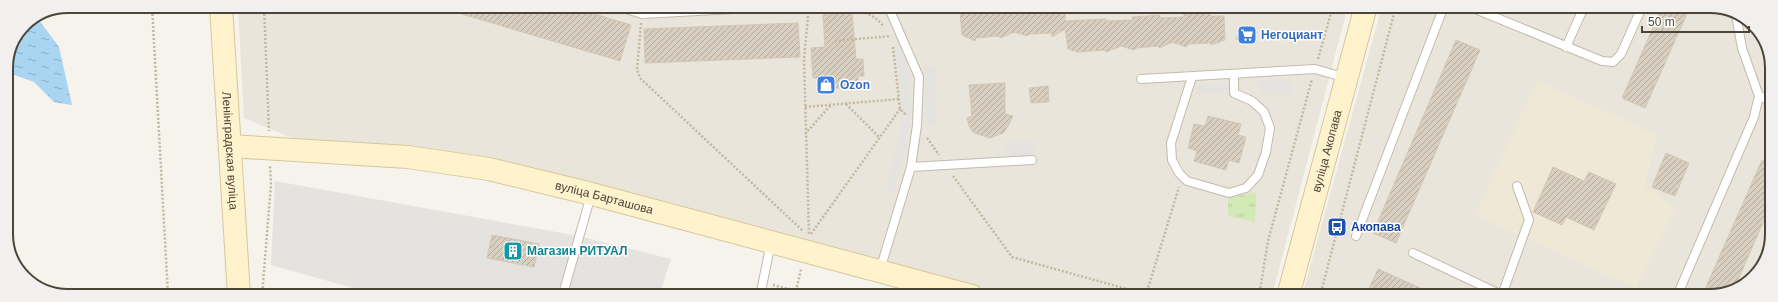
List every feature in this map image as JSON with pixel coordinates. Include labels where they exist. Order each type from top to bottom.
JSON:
[{"type":"main road","name":"Ленінградская вуліца","points":[[221,13],[239,289]]},
{"type":"main road","name":"вуліца Акопава","points":[[1290,289],[1364,13]]},
{"type":"main road","name":"вуліца Барташова","points":[[230,146],[270,147],[408,157],[482,168],[592,194],[947,289]]},
{"type":"lane","points":[[639,13],[658,13]]},
{"type":"lane","points":[[879,270],[911,167],[917,125],[920,77],[891,13]]},
{"type":"lane","points":[[1356,236],[1441,13]]},
{"type":"lane","points":[[1485,13],[1602,61],[1613,62],[1621,54],[1639,13]]},
{"type":"lane","points":[[1566,47],[1581,13]]},
{"type":"lane","points":[[1680,289],[1754,117],[1759,96],[1742,48],[1737,20]]},
{"type":"lane","points":[[1141,79],[1315,69],[1346,78]]},
{"type":"lane","points":[[1192,77],[1171,143],[1172,160],[1178,173],[1187,181],[1229,193],[1246,188],[1258,175],[1266,152],[1270,128],[1264,112],[1252,101],[1234,93],[1234,74]]},
{"type":"lane","points":[[1759,96],[1765,98]]},
{"type":"lane","points":[[911,167],[1032,160]]},
{"type":"lane","points":[[1505,289],[1529,220],[1517,186]]},
{"type":"lane","points":[[564,289],[592,194]]},
{"type":"lane","points":[[761,289],[771,242]]},
{"type":"lane","points":[[1413,253],[1490,289]]},
{"type":"path","points":[[152,13],[168,289]]},
{"type":"path","points":[[263,289],[271,184],[264,13]]},
{"type":"path","points":[[1259,289],[1268,241],[1331,13]]},
{"type":"path","points":[[1322,289],[1394,13]]},
{"type":"path","points":[[642,14],[637,70],[640,78],[809,237]]},
{"type":"path","points":[[809,14],[804,59],[809,237]]},
{"type":"path","points":[[835,41],[891,36]]},
{"type":"path","points":[[805,107],[899,99]]},
{"type":"path","points":[[846,104],[880,138]]},
{"type":"path","points":[[805,135],[832,105]]},
{"type":"path","points":[[809,237],[900,109]]},
{"type":"path","points":[[1148,289],[1182,177]]},
{"type":"path","points":[[796,289],[802,266]]},
{"type":"path","points":[[762,282],[788,289]]},
{"type":"shaded area","points":[[238,13],[1346,13],[1274,289],[971,289],[501,160],[292,138],[244,118]]},
{"type":"shaded area","points":[[1380,13],[1717,13],[1740,22],[1754,35],[1758,41],[1764,57],[1765,68],[1765,241],[1762,252],[1754,267],[1737,282],[1721,288],[1710,289],[1304,289]]},
{"type":"shaded area","points":[[902,42],[909,73],[911,109],[906,150],[892,197],[885,195],[901,126],[900,86],[894,45]]},
{"type":"shaded area","points":[[924,66],[935,67],[937,94],[936,126],[926,124]]},
{"type":"shaded area","points":[[1292,79],[1294,94],[1261,95],[1258,80]]},
{"type":"shaded area","points":[[1537,81],[1657,135],[1644,185],[1676,208],[1636,288],[1475,215]]},
{"type":"shaded area","points":[[1196,84],[1229,84],[1230,94],[1196,93]]},
{"type":"shaded area","points":[[1034,140],[1036,164],[1007,165],[1006,141]]},
{"type":"shaded area","points":[[275,181],[579,236],[671,259],[661,289],[356,289],[271,265]]},
{"type":"green space","points":[[1256,192],[1255,222],[1228,216],[1228,198]]},
{"type":"water","points":[[40,21],[59,47],[72,105],[54,102],[34,82],[13,74],[14,57],[22,38],[29,29]]},
{"type":"building","points":[[458,13],[591,13],[631,25],[620,61]]},
{"type":"building","points":[[852,13],[856,59],[863,59],[864,76],[858,76],[858,87],[819,89],[819,78],[813,78],[811,48],[825,47],[823,15]]},
{"type":"building","points":[[960,13],[1065,13],[1065,21],[1106,19],[1106,21],[1133,20],[1132,17],[1160,15],[1160,18],[1184,17],[1184,14],[1210,13],[1210,16],[1224,16],[1225,40],[1211,45],[1211,43],[1189,44],[1186,47],[1172,42],[1160,48],[1158,46],[1136,48],[1134,50],[1121,46],[1106,52],[1104,50],[1078,52],[1068,49],[1065,29],[1052,37],[1052,33],[1029,34],[1027,36],[1014,32],[1001,38],[998,36],[976,38],[975,41],[962,35]]},
{"type":"building","points":[[1659,13],[1687,13],[1645,108],[1622,98]]},
{"type":"building","points":[[798,23],[800,57],[645,63],[644,29]]},
{"type":"building","name":"Негоциант","points":[[1242,26],[1257,32],[1252,45],[1236,39]]},
{"type":"building","points":[[1456,40],[1480,50],[1396,243],[1373,233]]},
{"type":"building","points":[[1005,83],[1005,114],[1013,116],[1008,126],[1003,133],[990,138],[974,133],[969,126],[967,118],[972,116],[969,85]]},
{"type":"building","points":[[1048,86],[1049,102],[1031,103],[1029,88]]},
{"type":"building","points":[[1208,116],[1241,124],[1238,135],[1246,137],[1239,163],[1229,160],[1226,170],[1194,161],[1197,151],[1188,148],[1194,124],[1205,126]]},
{"type":"building","points":[[1666,153],[1689,163],[1675,196],[1652,187]]},
{"type":"building","points":[[1762,160],[1765,161],[1765,218],[1737,282],[1721,288],[1705,289]]},
{"type":"building","points":[[1553,167],[1584,181],[1589,172],[1616,184],[1594,230],[1566,217],[1562,225],[1533,212]]},
{"type":"building","name":"Магазин РИТУАЛ","points":[[492,235],[539,244],[534,267],[487,258]]},
{"type":"building","points":[[1378,269],[1422,289],[1369,289]]},
{"type":"place","name":"Негоциант","points":[[1247,35]]},
{"type":"place","name":"Ozon","points":[[826,85]]},
{"type":"place","name":"Акопава","points":[[1337,227]]},
{"type":"place","name":"Магазин РИТУАЛ","points":[[513,251]]}]
